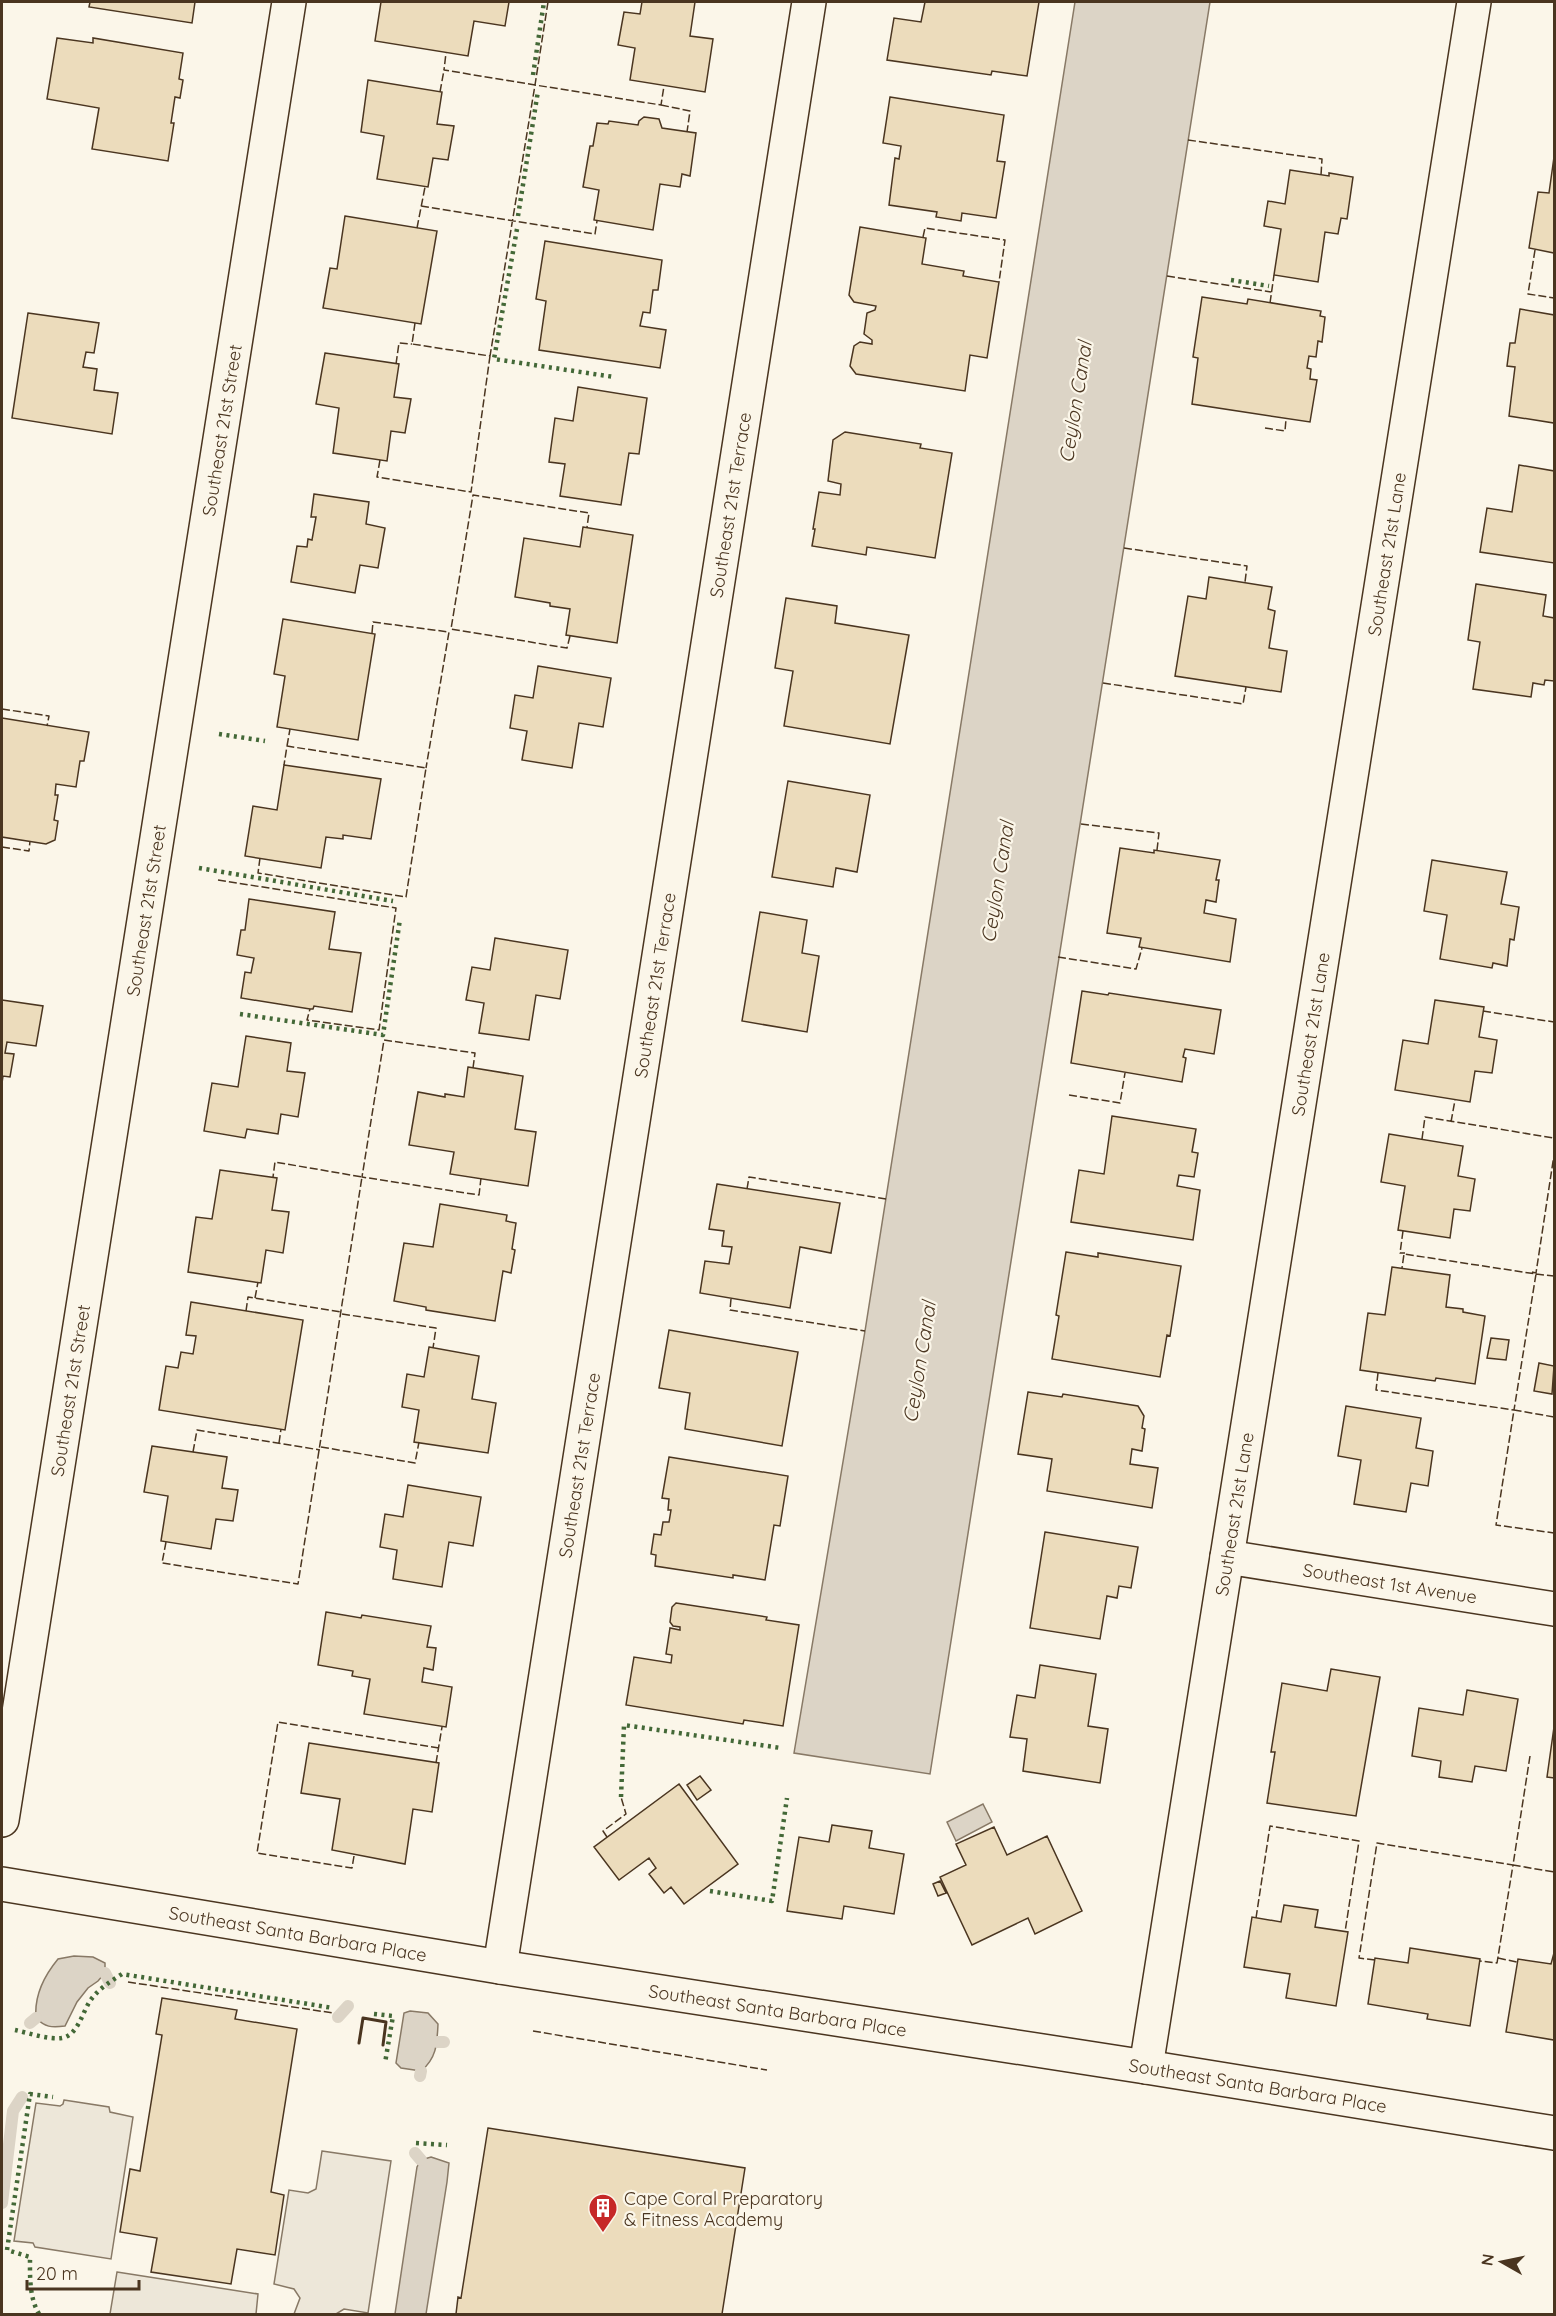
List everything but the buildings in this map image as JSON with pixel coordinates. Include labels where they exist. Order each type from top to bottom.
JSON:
[{"type":"street","name":"Southeast 21st Street","points":[[2,1820],[289,2]]},
{"type":"street","name":"Southeast 21st Terrace","points":[[500,1967],[809,2]]},
{"type":"street","name":"Southeast 21st Lane","points":[[1146,2067],[1474,2]]},
{"type":"street","name":"Southeast 1st Avenue","points":[[1227,1557],[1554,1608]]},
{"type":"street","name":"Southeast Santa Barbara Place","points":[[2,1884],[500,1967],[1554,2133]]},
{"type":"shaded area","points":[[64,2100],[109,2107],[110,2112],[133,2117],[111,2259],[35,2247],[33,2243],[14,2241],[36,2103],[60,2106]]},
{"type":"shaded area","points":[[322,2151],[391,2161],[368,2313],[344,2309],[336,2314],[294,2314],[300,2298],[294,2289],[274,2284],[289,2190],[308,2193],[316,2189]]},
{"type":"shaded area","points":[[117,2272],[258,2294],[256,2314],[110,2314]]},
{"type":"water","name":"Ceylon Canal","points":[[1075,2],[1210,2],[930,1774],[794,1753],[865,1331]]},
{"type":"water","points":[[983,1804],[992,1822],[956,1841],[947,1822]]},
{"type":"water","points":[[74,1956],[93,1957],[105,1963],[105,1973],[88,1988],[77,2002],[65,2026],[45,2025],[36,2018],[41,1986],[58,1959]]},
{"type":"water","points":[[410,2011],[428,2013],[438,2024],[433,2055],[421,2071],[401,2068],[396,2063],[404,2013]]},
{"type":"water","points":[[431,2157],[449,2163],[426,2314],[395,2314],[417,2167],[421,2160]]},
{"type":"waterway","points":[[105,1973],[110,1983]]},
{"type":"waterway","points":[[338,2017],[348,2006]]},
{"type":"waterway","points":[[30,2023],[36,2018]]},
{"type":"waterway","points":[[437,2042],[444,2042]]},
{"type":"waterway","points":[[420,2076],[421,2071]]},
{"type":"waterway","points":[[2,2203],[13,2111],[22,2097]]},
{"type":"waterway","points":[[415,2153],[421,2160]]},
{"type":"hedge","points":[[533,75],[544,2]]},
{"type":"hedge","points":[[518,216],[538,91]]},
{"type":"hedge","points":[[517,229],[494,359],[614,377]]},
{"type":"hedge","points":[[1231,280],[1269,286]]},
{"type":"hedge","points":[[219,734],[265,741]]},
{"type":"hedge","points":[[199,868],[393,901]]},
{"type":"hedge","points":[[240,1014],[383,1035],[400,919]]},
{"type":"hedge","points":[[621,1797],[624,1725],[781,1748]]},
{"type":"hedge","points":[[710,1891],[772,1901],[787,1798]]},
{"type":"hedge","points":[[15,2030],[51,2038],[67,2036],[76,2028],[93,1997],[122,1974],[333,2008]]},
{"type":"hedge","points":[[374,2014],[393,2016],[385,2063]]},
{"type":"hedge","points":[[39,2314],[32,2294],[30,2257],[7,2250],[30,2094],[53,2097]]},
{"type":"hedge","points":[[416,2143],[447,2145]]},
{"type":"fence","points":[[548,2],[535,85],[661,105],[664,86]]},
{"type":"fence","points":[[415,323],[412,344],[490,356],[535,85],[444,70],[446,53]]},
{"type":"fence","points":[[440,92],[444,70]]},
{"type":"fence","points":[[661,105],[690,111],[687,132]]},
{"type":"fence","points":[[1188,140],[1322,159],[1321,175]]},
{"type":"fence","points":[[417,228],[425,187]]},
{"type":"fence","points":[[421,206],[595,234],[597,221]]},
{"type":"fence","points":[[923,237],[925,228],[1005,240],[999,282]]},
{"type":"fence","points":[[1535,250],[1528,294],[1554,298]]},
{"type":"fence","points":[[1270,303],[1274,275]]},
{"type":"fence","points":[[1167,276],[1271,292]]},
{"type":"fence","points":[[396,364],[399,343],[412,344]]},
{"type":"fence","points":[[380,460],[377,477],[471,492],[490,356]]},
{"type":"fence","points":[[1265,428],[1285,431],[1286,419]]},
{"type":"fence","points":[[570,636],[567,648],[451,629],[473,495],[589,513],[587,527]]},
{"type":"fence","points":[[1124,548],[1247,566],[1245,582]]},
{"type":"fence","points":[[372,633],[373,622],[449,632],[426,768]]},
{"type":"fence","points":[[1103,683],[1243,704],[1246,687]]},
{"type":"fence","points":[[2,709],[49,716],[47,726]]},
{"type":"fence","points":[[287,746],[290,729]]},
{"type":"fence","points":[[260,858],[258,873],[406,897],[426,768],[287,746],[284,765]]},
{"type":"fence","points":[[1081,824],[1159,833],[1157,850]]},
{"type":"fence","points":[[2,847],[29,851],[30,841]]},
{"type":"fence","points":[[218,880],[396,908],[379,1030],[307,1020],[310,1009]]},
{"type":"fence","points":[[1058,957],[1136,969],[1142,948]]},
{"type":"fence","points":[[1483,1011],[1554,1022]]},
{"type":"fence","points":[[473,1068],[475,1053],[384,1040],[362,1177],[479,1195],[481,1178]]},
{"type":"fence","points":[[1069,1095],[1120,1103],[1125,1073]]},
{"type":"fence","points":[[1451,1122],[1455,1100]]},
{"type":"fence","points":[[1422,1139],[1425,1117],[1554,1138]]},
{"type":"fence","points":[[1532,1272],[1536,1273],[1554,1155]]},
{"type":"fence","points":[[166,1542],[162,1563],[298,1584],[362,1177],[275,1162],[273,1177]]},
{"type":"fence","points":[[747,1189],[749,1177],[886,1199]]},
{"type":"fence","points":[[1403,1231],[1400,1253],[1405,1253]]},
{"type":"fence","points":[[1378,1373],[1376,1390],[1514,1410],[1536,1274],[1404,1254],[1402,1268]]},
{"type":"fence","points":[[1536,1274],[1554,1276]]},
{"type":"fence","points":[[255,1298],[258,1282]]},
{"type":"fence","points":[[246,1311],[248,1297],[341,1312]]},
{"type":"fence","points":[[731,1299],[730,1310],[865,1331]]},
{"type":"fence","points":[[342,1314],[436,1328],[433,1348]]},
{"type":"fence","points":[[1554,1417],[1514,1410],[1496,1525],[1554,1533]]},
{"type":"fence","points":[[279,1443],[281,1429]]},
{"type":"fence","points":[[193,1452],[197,1430],[320,1450]]},
{"type":"fence","points":[[321,1447],[415,1463],[419,1442]]},
{"type":"fence","points":[[354,1856],[352,1868],[257,1853],[278,1722],[439,1748]]},
{"type":"fence","points":[[436,1763],[442,1727]]},
{"type":"fence","points":[[1530,1756],[1513,1865],[1554,1872]]},
{"type":"fence","points":[[607,1837],[603,1831],[626,1814],[621,1797]]},
{"type":"fence","points":[[1256,1918],[1270,1826],[1359,1841],[1345,1932]]},
{"type":"fence","points":[[1375,1960],[1359,1958],[1377,1843],[1513,1865],[1497,1963],[1480,1961]]},
{"type":"fence","points":[[1498,1958],[1517,1962]]},
{"type":"fence","points":[[128,1982],[333,2013]]},
{"type":"fence","points":[[533,2031],[767,2070]]},
{"type":"wall","points":[[359,2043],[363,2018],[386,2022],[383,2045]]},
{"type":"place","name":"Cape Coral Preparatory & Fitness Academy","points":[[603,2234]]}]
